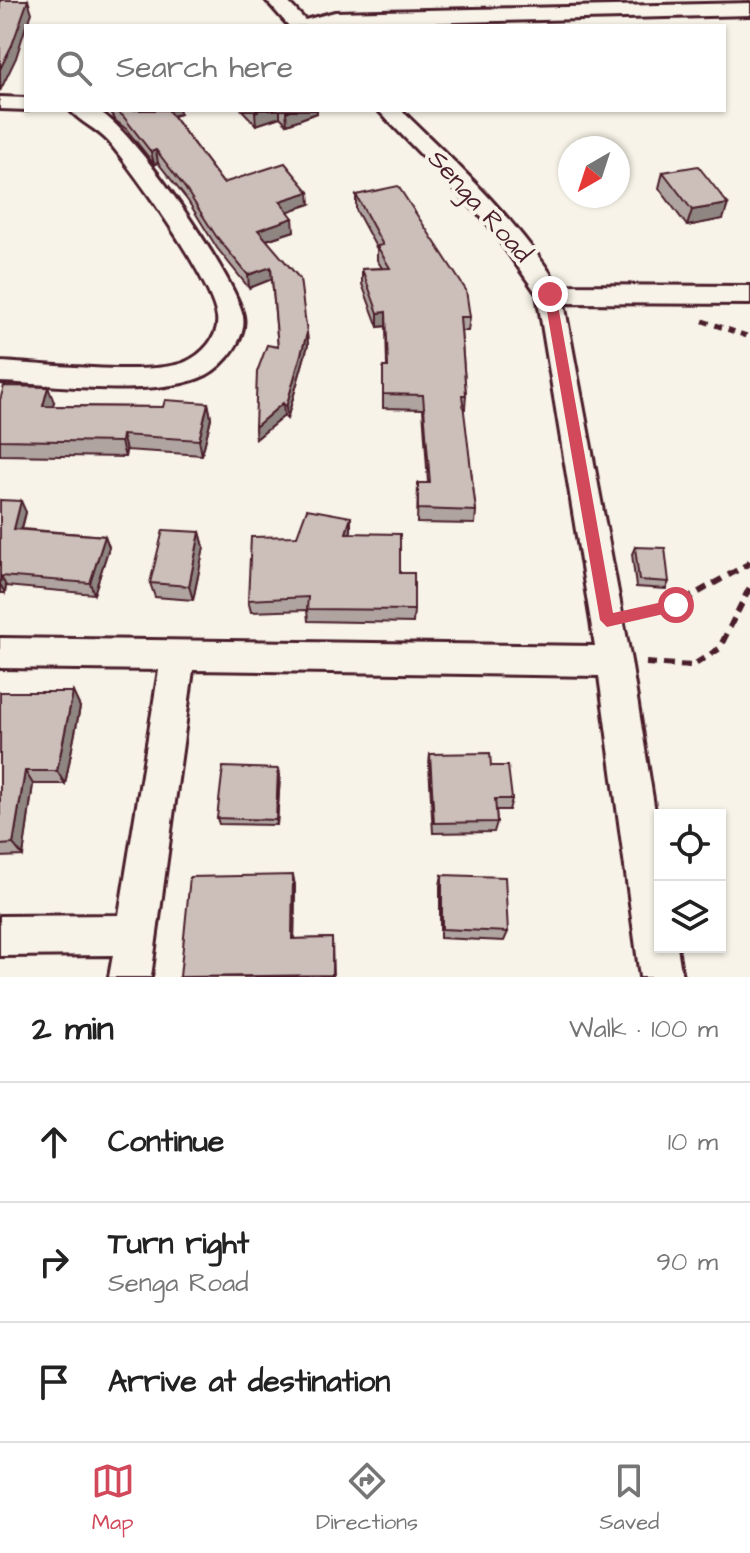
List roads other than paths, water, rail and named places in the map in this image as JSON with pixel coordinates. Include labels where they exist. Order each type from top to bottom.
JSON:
[{"type":"street","points":[[275,0],[300,24]]},
{"type":"street","points":[[310,24],[335,18],[750,9]]},
{"type":"street","points":[[0,103],[24,104]]},
{"type":"street","points":[[0,372],[173,377],[206,362],[222,346],[229,331],[227,307],[176,221],[115,136],[85,112]]},
{"type":"street","name":"Senga Road","points":[[391,112],[492,214],[531,260],[550,294],[614,661],[661,977]]},
{"type":"street","points":[[550,294],[750,295]]},
{"type":"street","points":[[0,653],[614,661]]},
{"type":"street","points":[[130,977],[178,656]]},
{"type":"street","points":[[0,936],[137,935]]}]
